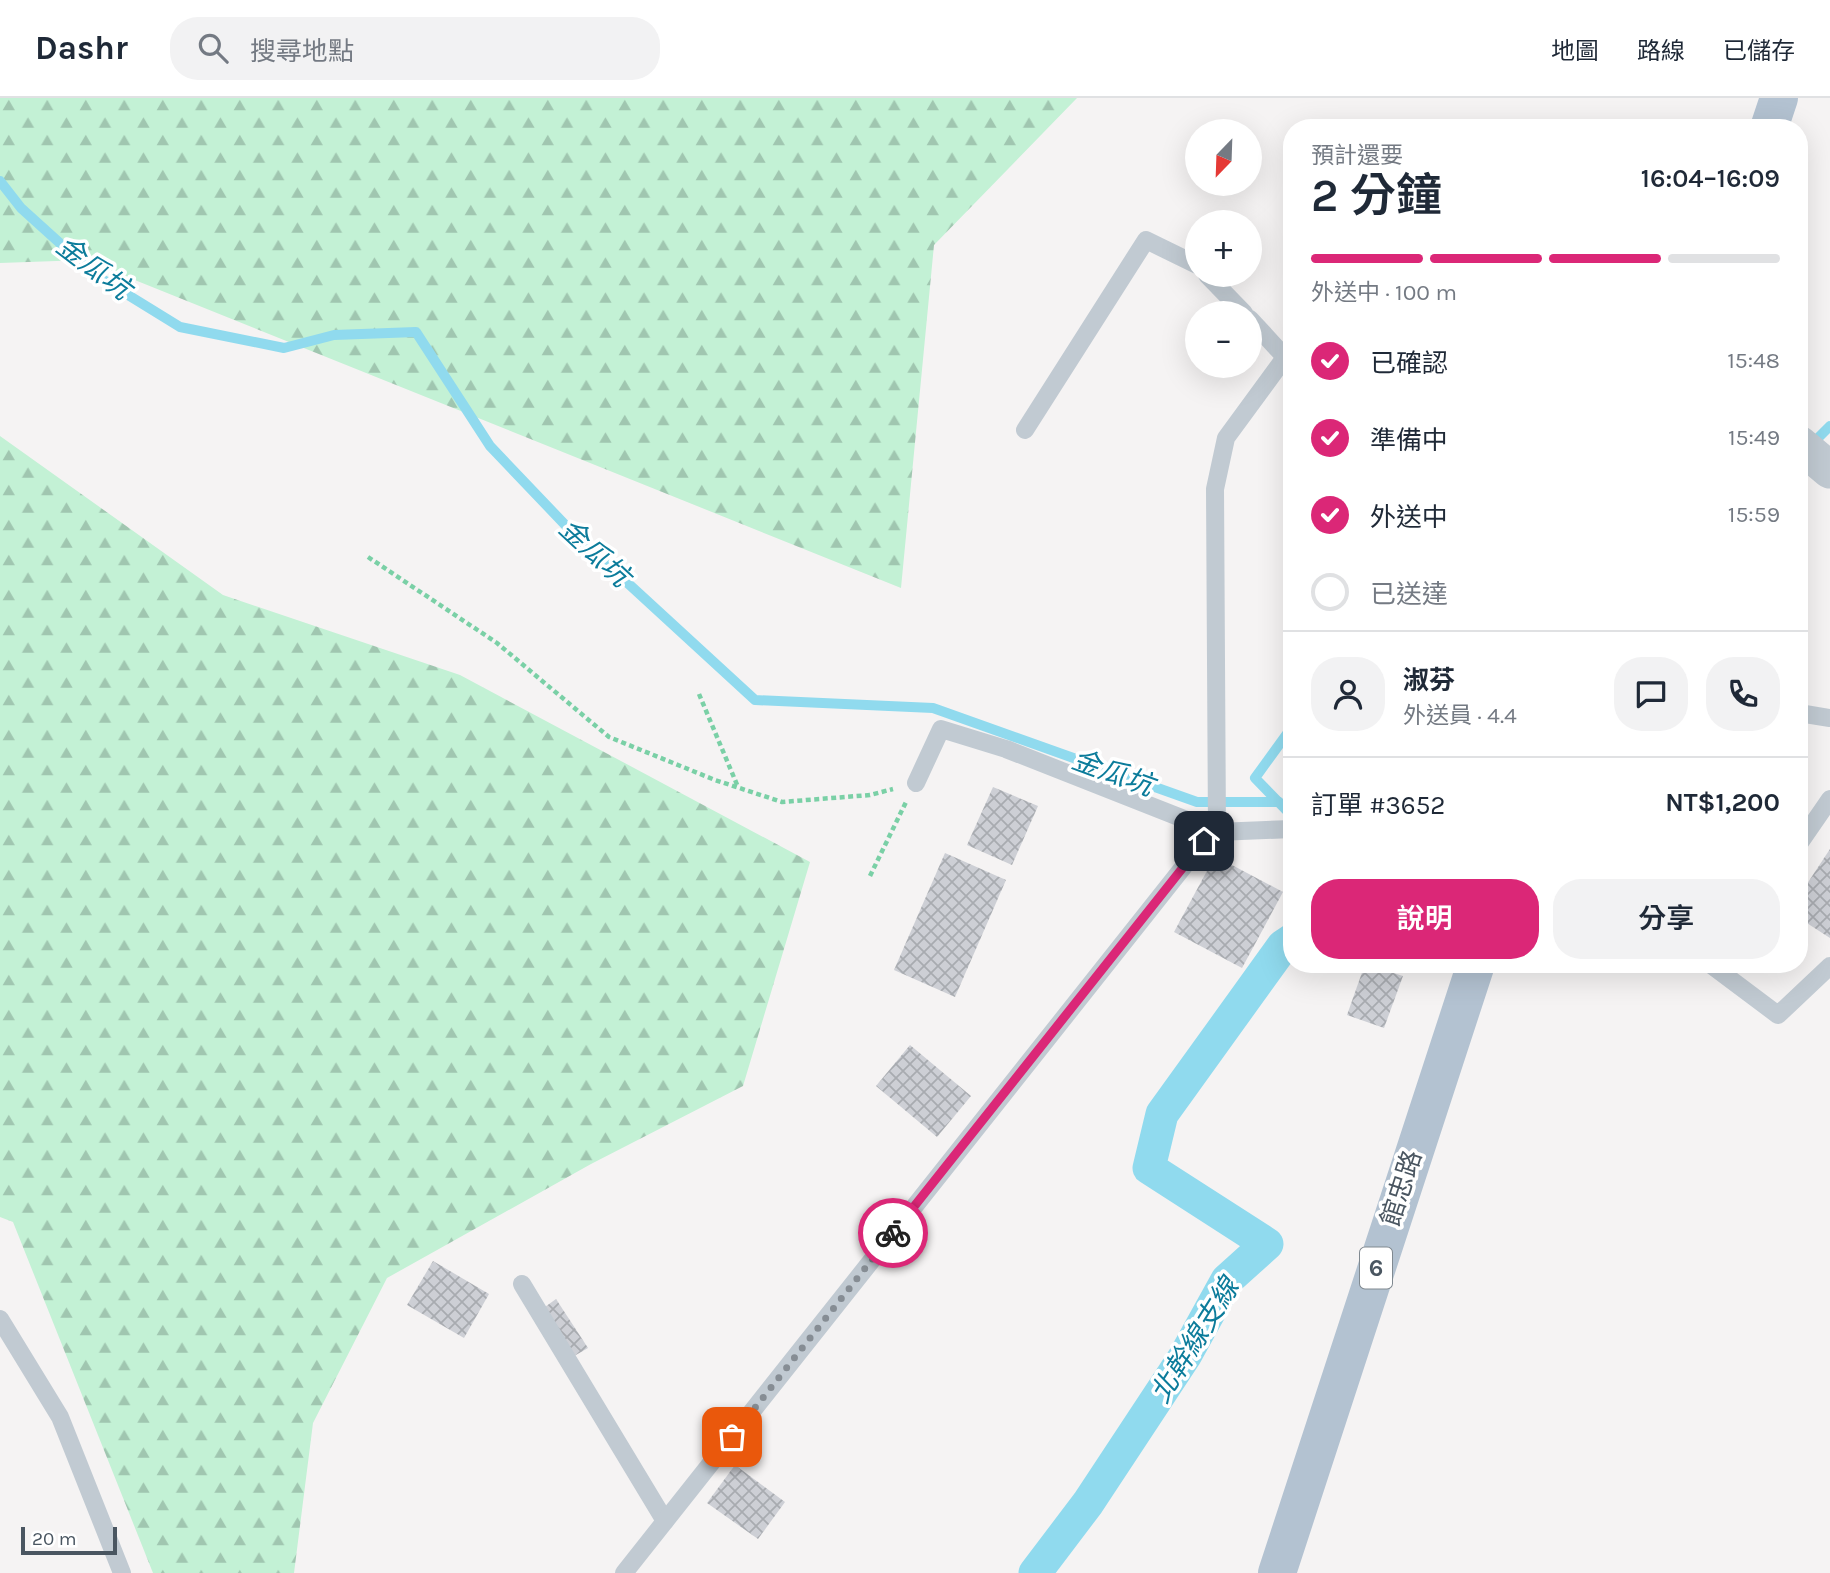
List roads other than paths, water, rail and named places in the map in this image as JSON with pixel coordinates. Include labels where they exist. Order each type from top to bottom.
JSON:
[{"type":"main road","points":[[1772,119],[1779,98]]},
{"type":"main road","name":"館忠路","points":[[1277,1573],[1473,973]]},
{"type":"street","points":[[1808,452],[1830,470]]},
{"type":"lane","points":[[1025,430],[1146,240],[1185,259]]},
{"type":"lane","points":[[1219,287],[1232,301]]},
{"type":"lane","points":[[1262,330],[1283,348]]},
{"type":"lane","points":[[1216,832],[1215,488],[1226,438],[1283,359]]},
{"type":"lane","points":[[1808,714],[1830,718]]},
{"type":"lane","points":[[916,783],[941,729],[1006,749],[1216,832],[1283,829]]},
{"type":"lane","points":[[1808,831],[1830,799]]},
{"type":"lane","points":[[624,1573],[1204,841],[1216,832]]},
{"type":"lane","points":[[1722,973],[1778,1015],[1830,966]]},
{"type":"lane","points":[[522,1283],[665,1521]]},
{"type":"lane","points":[[0,1319],[60,1417],[122,1573]]},
{"type":"waterway","name":"金瓜坑","points":[[0,181],[21,208],[94,274],[180,327],[284,348],[334,335],[416,332],[490,446],[571,531],[755,700],[933,708],[1197,802],[1279,802]]},
{"type":"waterway","points":[[1810,446],[1830,426]]},
{"type":"waterway","points":[[1283,739],[1255,778],[1283,807]]},
{"type":"waterway","name":"北幹線支線","points":[[1035,1573],[1088,1503],[1185,1356],[1227,1280],[1267,1244],[1149,1168],[1162,1114],[1283,946]]}]
